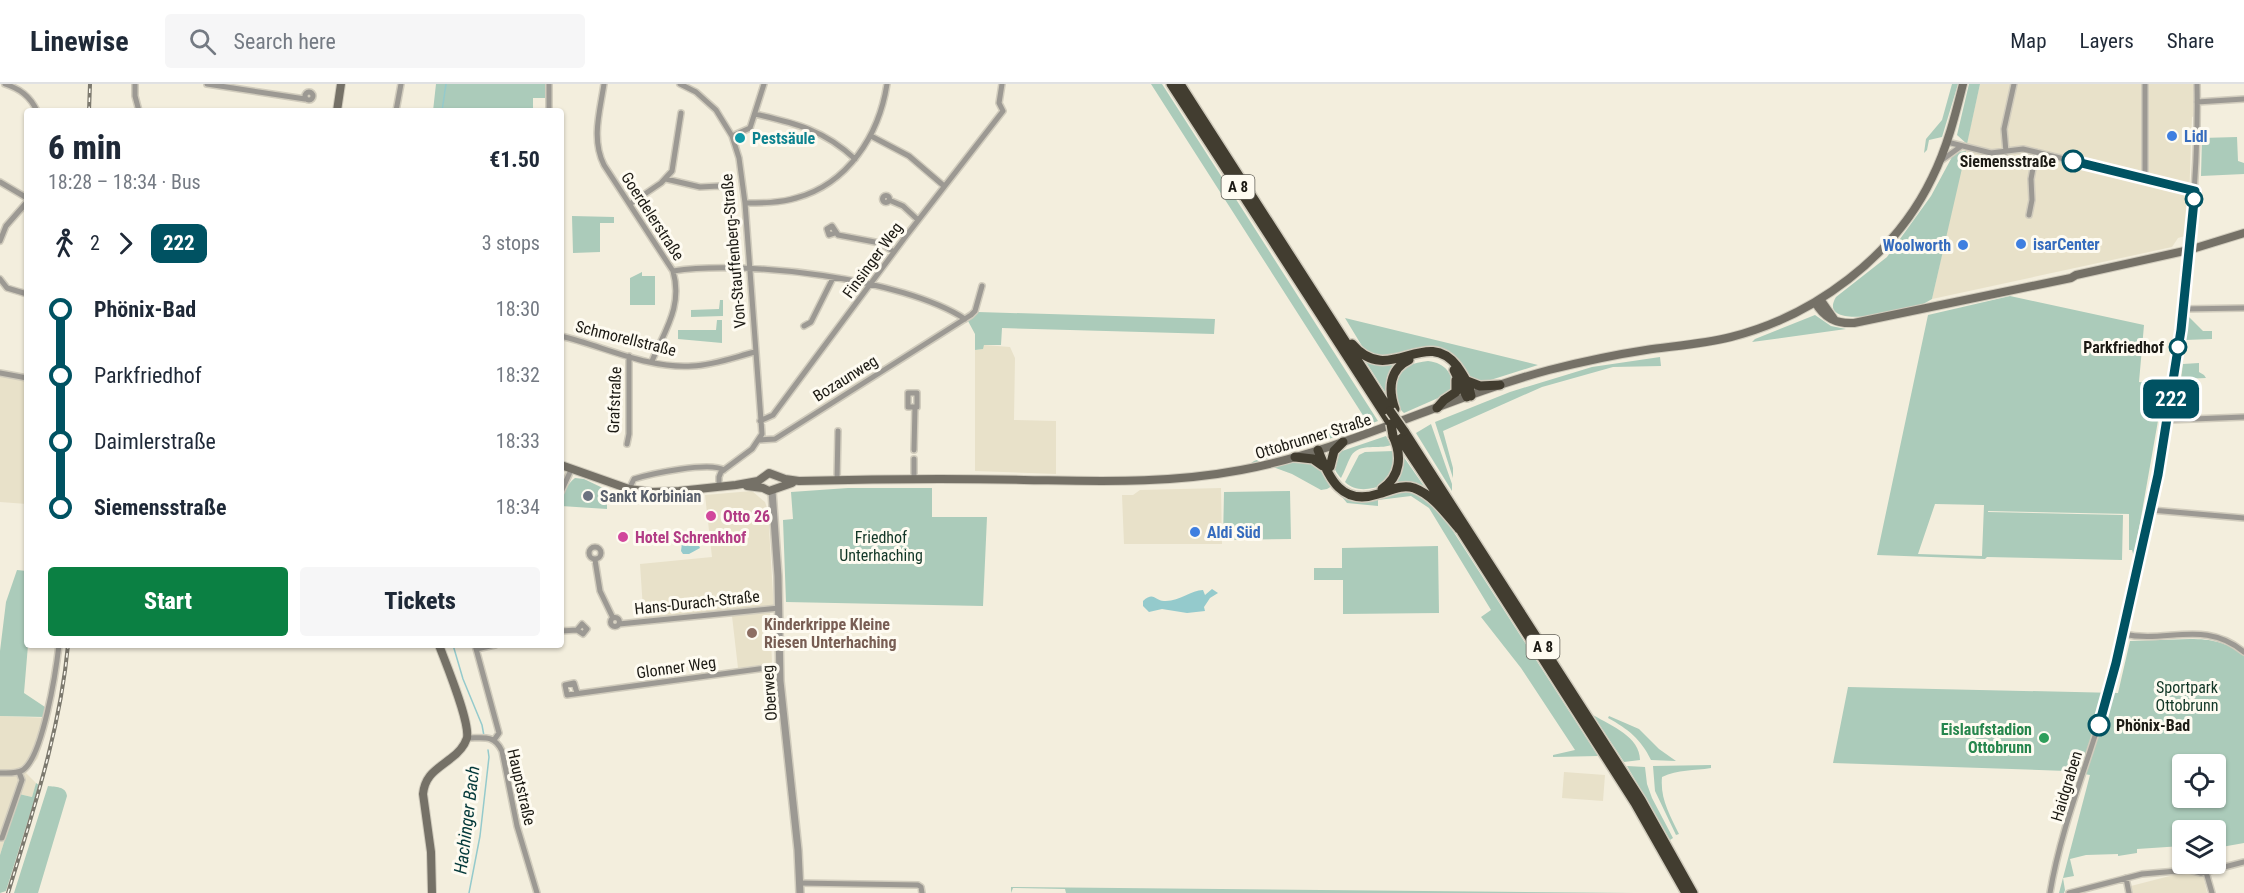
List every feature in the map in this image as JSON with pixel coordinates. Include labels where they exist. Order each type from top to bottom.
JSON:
[{"type":"highway","name":"A 8","points":[[1171,84],[1390,411],[1390,424],[1402,434],[1614,764],[1686,893]]},
{"type":"highway","name":"A 8","points":[[1180,84],[1390,411],[1459,529],[1657,826],[1693,893]]},
{"type":"highway","points":[[1322,304],[1332,314],[1356,349],[1365,356],[1384,361],[1432,351],[1453,361],[1467,381],[1474,385],[1500,385]]},
{"type":"highway","points":[[1390,411],[1391,382],[1401,364],[1420,357],[1435,357],[1448,363],[1469,396]]},
{"type":"highway","points":[[1437,408],[1456,392],[1455,372]]},
{"type":"highway","points":[[1467,381],[1469,396]]},
{"type":"highway","points":[[1295,457],[1313,459],[1327,468],[1337,481],[1350,491],[1370,492],[1383,488],[1392,480],[1397,470],[1402,434]]},
{"type":"highway","points":[[1327,468],[1334,451],[1343,442]]},
{"type":"highway","points":[[1321,449],[1335,485],[1342,491],[1355,496],[1377,495],[1399,487],[1413,488],[1436,502],[1459,529]]},
{"type":"main road","points":[[337,108],[341,84]]},
{"type":"main road","name":"Ottobrunner Straße","points":[[564,466],[629,489],[662,492],[736,485],[758,481],[769,473],[799,481],[914,478],[1138,482],[1206,476],[1295,457],[1500,385],[1596,358],[1732,337],[1773,324],[1798,311],[1817,300],[1878,254],[1896,233],[1924,193],[1939,164],[1963,84]]},
{"type":"main road","points":[[1798,311],[1821,312],[1842,323],[1854,323],[2070,274],[2076,275],[2189,250],[2244,233]]},
{"type":"main road","points":[[1817,300],[1821,312]]},
{"type":"main road","points":[[1817,300],[1834,320]]},
{"type":"main road","points":[[775,489],[778,481],[776,476]]},
{"type":"main road","points":[[762,477],[763,488]]},
{"type":"main road","name":"Ottobrunner Straße","points":[[736,485],[775,489],[799,481]]},
{"type":"main road","points":[[432,893],[432,860],[423,794],[424,785],[433,771],[459,752],[466,738],[463,714],[440,648]]},
{"type":"street","points":[[5,84],[22,92],[35,108]]},
{"type":"street","points":[[135,84],[138,108]]},
{"type":"street","points":[[207,84],[305,99]]},
{"type":"street","points":[[397,108],[401,84]]},
{"type":"street","points":[[549,84],[549,108]]},
{"type":"street","name":"Goerdelerstraße","points":[[604,84],[599,117],[598,151],[604,165],[673,271],[677,297],[652,361]]},
{"type":"street","name":"Von-Stauffenberg-Straße","points":[[680,84],[698,89],[716,110],[732,136],[739,158],[750,268],[762,434],[760,440]]},
{"type":"street","points":[[732,136],[748,130],[764,84]]},
{"type":"street","points":[[745,203],[778,201],[811,193],[838,176],[855,159],[872,136],[882,110],[887,84]]},
{"type":"street","name":"Finsinger Weg","points":[[760,421],[773,415],[918,220],[1003,111],[999,103],[1002,84]]},
{"type":"street","points":[[2006,152],[2004,129],[2014,84]]},
{"type":"street","points":[[2145,84],[2145,179]]},
{"type":"street","name":"Haidgraben","points":[[2050,893],[2075,801],[2110,689],[2151,510],[2168,420],[2183,309],[2195,191],[2197,84]]},
{"type":"street","points":[[2197,102],[2244,99]]},
{"type":"street","points":[[630,204],[666,179],[672,171],[681,113]]},
{"type":"street","points":[[755,114],[811,129],[836,143],[855,159]]},
{"type":"street","points":[[872,136],[909,156],[944,186]]},
{"type":"street","points":[[1947,142],[1991,153],[2023,149],[2195,191]]},
{"type":"street","points":[[1939,164],[1960,147]]},
{"type":"street","points":[[2029,215],[2032,200],[2031,179],[2037,152]]},
{"type":"street","points":[[666,179],[700,187],[727,188]]},
{"type":"street","points":[[0,182],[24,196]]},
{"type":"street","points":[[889,200],[903,206],[918,220]]},
{"type":"street","points":[[0,241],[6,226],[24,205]]},
{"type":"street","points":[[835,233],[880,243],[894,252]]},
{"type":"street","points":[[673,271],[709,267],[750,268],[833,278],[932,301],[965,319]]},
{"type":"street","points":[[804,326],[811,322],[833,278]]},
{"type":"street","points":[[0,279],[7,288],[24,293]]},
{"type":"street","name":"Bozaunweg","points":[[724,470],[743,457],[760,440],[775,439],[965,319],[975,311],[982,286]]},
{"type":"street","points":[[2183,309],[2244,308]]},
{"type":"street","name":"Schmorellstraße","points":[[564,337],[629,356],[693,366],[715,363],[755,352]]},
{"type":"street","name":"Grafstraße","points":[[627,444],[629,356]]},
{"type":"street","points":[[0,372],[24,377]]},
{"type":"street","points":[[914,450],[915,407]]},
{"type":"street","points":[[2168,420],[2244,417]]},
{"type":"street","points":[[837,480],[838,431]]},
{"type":"street","points":[[914,459],[914,478]]},
{"type":"street","points":[[629,489],[633,479],[645,475],[717,466],[724,470],[719,477],[719,487]]},
{"type":"street","points":[[564,485],[571,470]]},
{"type":"street","name":"Oberweg","points":[[775,489],[780,666],[800,893]]},
{"type":"street","points":[[2151,510],[2244,518]]},
{"type":"street","name":"Hans-Durach-Straße","points":[[595,560],[600,591],[613,618],[610,621],[612,625],[779,608]]},
{"type":"street","points":[[564,631],[577,630]]},
{"type":"street","points":[[2122,634],[2145,636],[2208,634],[2222,638],[2244,652]]},
{"type":"street","points":[[0,773],[19,772],[30,763],[49,706],[59,648]]},
{"type":"street","points":[[476,648],[499,733],[494,740]]},
{"type":"street","name":"Glonner Weg","points":[[577,693],[652,685],[780,666]]},
{"type":"street","name":"Hauptstraße","points":[[466,738],[486,737],[499,745],[505,761],[517,826],[537,893]]},
{"type":"street","points":[[0,838],[2,838],[22,780],[19,772]]},
{"type":"street","points":[[2226,867],[2244,862]]},
{"type":"street","points":[[2069,893],[2142,874],[2172,871]]},
{"type":"street","points":[[2207,874],[2212,893]]},
{"type":"street","points":[[2126,878],[2129,893]]},
{"type":"street","points":[[800,883],[918,885],[921,886],[922,893]]},
{"type":"street","points":[[866,885],[866,893]]},
{"type":"shaded area","points":[[1980,84],[2194,84],[2195,116],[2192,117],[2189,199],[2185,236],[2178,238],[2172,247],[1932,299]]},
{"type":"shaded area","points":[[984,345],[1010,347],[1015,358],[1014,420],[1056,421],[1056,474],[975,471],[975,350],[982,349]]},
{"type":"shaded area","points":[[0,376],[24,380],[24,504],[0,502]]},
{"type":"shaded area","points":[[1221,488],[1222,544],[1124,544],[1122,495],[1133,495],[1140,490]]},
{"type":"shaded area","points":[[752,491],[765,502],[768,511],[774,611],[644,624],[640,564],[712,557],[705,495]]},
{"type":"shaded area","name":"Kinderkrippe Kleine Riesen Unterhaching","points":[[770,612],[772,663],[738,668],[732,616]]},
{"type":"shaded area","points":[[0,716],[50,718],[38,758],[26,773],[36,783],[32,797],[19,794],[0,855]]},
{"type":"shaded area","points":[[1564,772],[1605,775],[1603,801],[1562,798]]},
{"type":"shaded area","points":[[2177,874],[2203,874],[2207,893],[2133,893],[2131,886]]},
{"type":"green space","points":[[436,84],[545,84],[545,98],[533,98],[533,108],[433,108]]},
{"type":"green space","points":[[1151,84],[1162,84],[1378,421],[1250,464],[1366,420]]},
{"type":"green space","points":[[1952,84],[1958,84],[1942,137],[1929,140],[1924,153],[1926,139],[1942,120]]},
{"type":"green space","points":[[1969,84],[1980,84],[1967,144],[1957,135]]},
{"type":"green space","points":[[2237,137],[2238,161],[2244,163],[2244,174],[2201,176],[2202,138]]},
{"type":"green space","points":[[1966,151],[1932,299],[1921,305],[1882,315],[1850,317],[1838,314],[1833,308],[1836,297],[1887,257],[1931,196],[1952,157],[1958,152]]},
{"type":"green space","points":[[572,216],[614,217],[614,223],[600,223],[600,252],[573,253]]},
{"type":"green space","points":[[642,272],[642,276],[655,276],[655,305],[630,305],[630,278]]},
{"type":"green space","name":"Parkfriedhof","points":[[2010,296],[2144,325],[2139,382],[2147,383],[2146,395],[2162,398],[2134,557],[2132,550],[2129,550],[2129,514],[1988,511],[2123,515],[2122,560],[1877,555],[1928,315]],"holes":[[[1935,504],[1984,505],[1982,556],[1918,554]]]},
{"type":"green space","points":[[720,300],[723,300],[723,316],[691,317],[691,310],[719,309]]},
{"type":"green space","points":[[978,312],[1215,319],[1214,334],[1002,328],[1001,345],[984,345],[983,349],[975,350],[975,334],[968,321]]},
{"type":"green space","points":[[1815,315],[1831,326],[1846,329],[1752,342],[1755,339]]},
{"type":"green space","points":[[2187,315],[2203,331],[2212,331],[2212,339],[2185,340]]},
{"type":"green space","points":[[1345,318],[1538,365],[1481,383],[1468,376],[1456,359],[1440,350],[1388,358],[1369,353],[1362,346]]},
{"type":"green space","points":[[717,320],[722,320],[722,343],[678,339],[678,330],[716,330]]},
{"type":"green space","points":[[1660,357],[1661,366],[1613,367],[1542,387],[1443,431],[1453,468],[1453,478],[1435,422],[1510,392],[1592,367]]},
{"type":"green space","points":[[1364,359],[1399,362],[1387,395]]},
{"type":"green space","points":[[1428,361],[1440,364],[1447,370],[1452,379],[1454,391],[1404,413],[1396,396],[1399,376],[1408,366]]},
{"type":"green space","points":[[2199,363],[2199,372],[2206,378],[2181,379],[2183,364]]},
{"type":"green space","points":[[1431,424],[1452,484],[1452,491],[1416,433]]},
{"type":"green space","points":[[1386,436],[1391,445],[1359,449],[1351,456],[1341,478],[1334,465],[1334,459],[1339,452]]},
{"type":"green space","points":[[1394,451],[1393,469],[1383,485],[1363,489],[1345,482],[1359,455],[1365,452]]},
{"type":"green space","points":[[1403,456],[1426,489],[1393,485],[1401,474]]},
{"type":"green space","points":[[1296,461],[1318,468],[1332,486],[1321,490],[1292,474],[1273,467]]},
{"type":"green space","points":[[575,478],[584,479],[607,490],[607,509],[564,506],[564,493]]},
{"type":"green space","name":"Friedhof Unterhaching","points":[[848,488],[932,488],[932,517],[987,517],[983,606],[786,602],[783,520],[793,519],[791,492]]},
{"type":"green space","points":[[1392,490],[1421,493],[1442,514],[1598,756],[1553,757],[1553,755],[1575,750],[1521,668],[1481,617],[1491,610],[1429,508],[1411,496],[1378,500],[1378,506],[1347,503],[1338,492],[1348,496]]},
{"type":"green space","points":[[1290,491],[1291,539],[1223,540],[1224,492]]},
{"type":"green space","points":[[1438,546],[1439,613],[1343,614],[1343,580],[1314,580],[1314,568],[1342,568],[1342,548]]},
{"type":"green space","points":[[17,570],[24,571],[24,648],[28,648],[24,693],[45,707],[45,717],[0,716],[0,651],[6,602]]},
{"type":"green space","name":"Sportpark Ottobrunn","points":[[2205,640],[2225,644],[2244,656],[2244,843],[2226,846],[2226,820],[2172,820],[2172,847],[2137,849],[2137,853],[2118,856],[2118,854],[2086,855],[2070,859],[2074,876],[2063,878],[2065,890],[2064,893],[2059,893],[2090,775],[2067,771],[1833,763],[1848,687],[2118,693],[2130,641]]},
{"type":"green space","points":[[1593,715],[1624,733],[1635,745],[1640,760],[1624,762]]},
{"type":"green space","points":[[1609,716],[1639,729],[1659,749],[1676,761],[1651,760],[1638,740],[1608,718]]},
{"type":"green space","points":[[1711,765],[1711,768],[1680,771],[1662,777],[1664,800],[1679,834],[1676,835],[1655,791],[1653,766]]},
{"type":"green space","points":[[1627,766],[1645,767],[1647,784],[1673,838],[1670,840]]},
{"type":"green space","points":[[36,783],[39,785],[6,891],[0,893],[0,855],[19,794],[32,797]]},
{"type":"green space","points":[[48,786],[65,790],[67,796],[38,893],[14,893]]},
{"type":"green space","points":[[1011,887],[1634,893],[1066,893],[1065,889],[1013,888],[1011,893]]},
{"type":"water","points":[[689,538],[697,541],[700,548],[689,554],[683,554],[682,543]]},
{"type":"water","points":[[1212,589],[1218,593],[1210,598],[1204,607],[1205,611],[1187,613],[1162,609],[1149,612],[1143,606],[1143,601],[1150,597],[1169,601],[1203,590],[1205,595]]},
{"type":"waterway","name":"Hachinger Bach","points":[[442,108],[446,84]]},
{"type":"waterway","name":"Hachinger Bach","points":[[454,648],[484,736]]},
{"type":"waterway","name":"Hachinger Bach","points":[[469,893],[480,836],[488,750]]},
{"type":"railway","points":[[89,108],[90,84]]},
{"type":"railway","points":[[8,893],[52,740],[68,648]]},
{"type":"bus line","name":"222","points":[[2073,161],[2195,191],[2181,330],[2168,420],[2140,561],[2110,689],[2099,725]]},
{"type":"place","name":"Lidl","points":[[2172,136]]},
{"type":"place","name":"Pestsäule","points":[[740,138]]},
{"type":"place","name":"Siemensstraße","points":[[2073,161]]},
{"type":"place","name":"isarCenter","points":[[2021,244]]},
{"type":"place","name":"Woolworth","points":[[1963,245]]},
{"type":"place","name":"Parkfriedhof","points":[[2178,347]]},
{"type":"place","name":"Sankt Korbinian","points":[[588,496]]},
{"type":"place","name":"Otto 26","points":[[711,516]]},
{"type":"place","name":"Aldi Süd","points":[[1195,532]]},
{"type":"place","name":"Hotel Schrenkhof","points":[[623,537]]},
{"type":"place","name":"Kinderkrippe Kleine Riesen Unterhaching","points":[[752,633]]},
{"type":"place","name":"Phönix-Bad","points":[[2099,725]]},
{"type":"place","name":"Eislaufstadion Ottobrunn","points":[[2044,738]]}]
